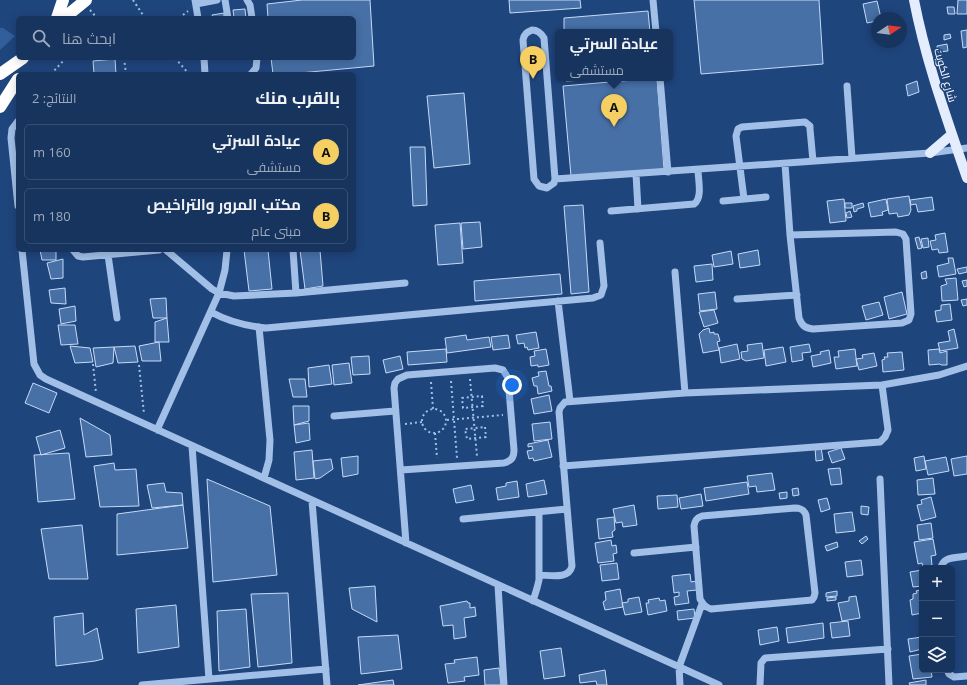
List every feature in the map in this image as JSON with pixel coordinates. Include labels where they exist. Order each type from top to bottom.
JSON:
[{"type":"highway","points":[[66,16],[86,0]]},
{"type":"highway","points":[[58,16],[62,3]]},
{"type":"highway","points":[[0,74],[20,60]]},
{"type":"highway","points":[[22,72],[30,60]]},
{"type":"highway","points":[[0,107],[16,82]]},
{"type":"main road","name":"شارع الكويت","points":[[914,0],[926,53],[951,135],[967,178]]},
{"type":"main road","points":[[930,153],[951,135]]},
{"type":"street","points":[[198,16],[196,2],[217,0]]},
{"type":"street","points":[[225,0],[228,16]]},
{"type":"street","points":[[247,0],[250,5],[252,16]]},
{"type":"street","points":[[653,0],[656,29]]},
{"type":"street","points":[[532,30],[537,30],[544,38],[555,179],[551,186],[543,188],[536,183],[534,179],[523,40],[524,35],[528,31],[532,30]]},
{"type":"street","points":[[204,60],[205,72]]},
{"type":"street","points":[[253,72],[256,68],[257,60]]},
{"type":"street","points":[[660,81],[668,172]]},
{"type":"street","points":[[847,86],[852,158]]},
{"type":"street","points":[[744,199],[736,136],[738,129],[742,127],[802,122],[807,124],[810,129],[813,161]]},
{"type":"street","points":[[16,124],[12,129],[11,138],[16,187]]},
{"type":"street","points":[[555,179],[784,164],[930,153],[967,148]]},
{"type":"street","points":[[784,164],[790,235],[799,318],[801,324],[806,328],[813,329],[902,323],[909,320],[911,314],[906,239],[903,234],[896,232],[790,235]]},
{"type":"street","points":[[611,211],[694,204],[697,202],[699,197],[698,170]]},
{"type":"street","points":[[636,174],[638,209]]},
{"type":"street","points":[[723,201],[766,197]]},
{"type":"street","points":[[211,312],[239,324],[266,328],[593,298],[601,294],[604,286],[600,243]]},
{"type":"street","points":[[22,252],[34,364],[36,371],[46,380],[719,685]]},
{"type":"street","points":[[75,252],[78,256],[83,257],[139,252]]},
{"type":"street","points":[[168,252],[212,289],[219,293],[234,296],[296,293],[405,283]]},
{"type":"street","points":[[157,430],[219,293],[225,270],[227,252]]},
{"type":"street","points":[[293,252],[296,293]]},
{"type":"street","points":[[108,255],[117,318]]},
{"type":"street","points":[[675,272],[685,393]]},
{"type":"street","points":[[737,299],[797,295]]},
{"type":"street","points":[[558,301],[570,401]]},
{"type":"street","points":[[258,327],[270,445],[269,460],[264,478]]},
{"type":"street","points":[[538,575],[564,576],[571,570],[559,412],[562,404],[570,401],[685,393],[882,385],[939,375],[967,366]]},
{"type":"street","points":[[401,470],[504,463],[512,459],[514,450],[508,378],[503,370],[494,368],[407,375],[398,379],[395,383],[395,411],[406,543]]},
{"type":"street","points":[[563,466],[880,442],[885,437],[888,430],[882,385]]},
{"type":"street","points":[[334,416],[395,411]]},
{"type":"street","points":[[192,446],[209,679]]},
{"type":"street","points":[[880,479],[889,685]]},
{"type":"street","points":[[312,501],[327,685]]},
{"type":"street","points":[[800,508],[806,515],[815,593],[814,597],[812,600],[711,609],[706,607],[702,604],[700,599],[696,547],[694,526],[698,517],[800,508]]},
{"type":"street","points":[[463,519],[567,509]]},
{"type":"street","points":[[533,601],[537,588],[538,575],[539,512]]},
{"type":"street","points":[[634,553],[696,547]]},
{"type":"street","points":[[942,565],[942,562],[947,558],[967,556]]},
{"type":"street","points":[[498,585],[504,685]]},
{"type":"street","points":[[680,685],[679,667],[702,604]]},
{"type":"street","points":[[760,685],[761,663],[765,658],[888,649]]},
{"type":"street","points":[[142,685],[326,669]]},
{"type":"street","points":[[948,673],[954,677],[967,676]]},
{"type":"path","points":[[133,0],[144,16]]},
{"type":"path","points":[[53,72],[64,60]]},
{"type":"path","points":[[124,60],[126,72]]},
{"type":"path","points":[[177,60],[187,72]]},
{"type":"path","points":[[93,364],[98,403]]},
{"type":"path","points":[[139,365],[145,425]]},
{"type":"path","points":[[470,370],[478,465]]},
{"type":"path","points":[[451,371],[458,466]]},
{"type":"path","points":[[430,373],[433,408]]},
{"type":"path","points":[[482,396],[483,406],[463,408],[462,398],[472,397],[482,396]]},
{"type":"path","points":[[433,408],[443,412],[446,420],[444,428],[435,433],[425,430],[422,422],[424,414],[427,410],[433,408]]},
{"type":"path","points":[[446,420],[511,414]]},
{"type":"path","points":[[397,425],[422,422]]},
{"type":"path","points":[[485,427],[486,437],[467,439],[466,429],[475,428],[485,427]]},
{"type":"path","points":[[435,433],[438,468]]},
{"type":"shaded area","points":[[0,28],[3,28],[15,36],[0,50]]},
{"type":"building","points":[[302,0],[370,0],[374,66],[310,72],[273,72],[271,60],[356,60],[356,16],[268,16],[267,4]]},
{"type":"building","points":[[509,0],[580,0],[581,8],[510,13]]},
{"type":"building","points":[[694,0],[819,0],[823,64],[701,74]]},
{"type":"building","points":[[958,0],[967,0],[967,14],[957,14]]},
{"type":"building","points":[[877,1],[880,12],[871,12],[871,22],[867,23],[863,4]]},
{"type":"building","points":[[947,7],[954,7],[955,14],[948,14]]},
{"type":"building","points":[[245,9],[246,16],[234,16],[233,10]]},
{"type":"building","points":[[648,11],[650,29],[564,29],[564,18]]},
{"type":"building","points":[[224,13],[224,16],[212,15]]},
{"type":"building","points":[[967,30],[967,47],[963,48],[961,31]]},
{"type":"building","points":[[950,34],[951,38],[944,40],[944,35]]},
{"type":"building","points":[[947,44],[948,51],[938,52],[937,46]]},
{"type":"building","points":[[115,60],[116,72],[94,72],[93,61]]},
{"type":"building","points":[[622,81],[657,81],[664,169],[571,176],[563,86]]},
{"type":"building","points":[[917,81],[919,92],[908,96],[906,85]]},
{"type":"building","points":[[464,93],[470,164],[434,168],[427,96]]},
{"type":"building","points":[[410,147],[425,147],[427,205],[413,206]]},
{"type":"building","points":[[909,196],[911,210],[909,215],[898,217],[897,213],[889,214],[887,199]]},
{"type":"building","points":[[932,197],[934,210],[918,212],[916,204],[911,205],[910,200]]},
{"type":"building","points":[[844,199],[846,221],[830,223],[827,201]]},
{"type":"building","points":[[886,199],[888,210],[882,212],[883,215],[871,217],[868,203]]},
{"type":"building","points":[[845,203],[852,203],[852,208],[845,208]]},
{"type":"building","points":[[863,203],[864,207],[857,209],[857,211],[854,212],[853,206]]},
{"type":"building","points":[[583,205],[589,292],[571,294],[564,206]]},
{"type":"building","points":[[850,211],[852,217],[847,218],[846,213]]},
{"type":"building","points":[[480,222],[482,247],[463,249],[461,223]]},
{"type":"building","points":[[460,223],[463,263],[438,265],[435,225]]},
{"type":"building","points":[[945,233],[948,252],[939,253],[938,249],[932,250],[930,241],[936,240],[935,235]]},
{"type":"building","points":[[919,237],[922,248],[918,249],[915,238]]},
{"type":"building","points":[[928,238],[929,247],[923,248],[921,239]]},
{"type":"building","points":[[758,250],[760,265],[740,268],[738,254]]},
{"type":"building","points":[[731,251],[733,264],[714,267],[712,255]]},
{"type":"building","points":[[40,252],[56,252],[56,260],[42,260]]},
{"type":"building","points":[[244,252],[268,252],[272,289],[249,291]]},
{"type":"building","points":[[300,252],[320,252],[323,286],[305,289]]},
{"type":"building","points":[[948,258],[953,258],[956,274],[939,277],[937,266],[949,263]]},
{"type":"building","points":[[63,259],[63,278],[51,279],[47,263]]},
{"type":"building","points":[[712,264],[713,280],[696,282],[694,266]]},
{"type":"building","points":[[967,267],[967,272],[959,274],[957,269]]},
{"type":"building","points":[[926,271],[927,278],[922,279],[921,273]]},
{"type":"building","points":[[560,274],[562,294],[475,301],[474,281]]},
{"type":"building","points":[[956,278],[958,300],[942,301],[941,286],[947,284],[945,279]]},
{"type":"building","points":[[967,280],[967,286],[964,287],[962,281]]},
{"type":"building","points":[[65,288],[66,304],[51,303],[49,290]]},
{"type":"building","points":[[715,292],[717,309],[700,311],[698,294]]},
{"type":"building","points":[[902,292],[907,314],[889,319],[884,297]]},
{"type":"building","points":[[166,298],[167,318],[153,318],[150,299]]},
{"type":"building","points":[[967,299],[967,305],[963,306],[961,300]]},
{"type":"building","points":[[879,302],[883,315],[866,320],[862,306]]},
{"type":"building","points":[[950,304],[952,320],[937,322],[935,311],[941,310],[941,305]]},
{"type":"building","points":[[75,306],[76,321],[61,324],[59,309]]},
{"type":"building","points":[[714,310],[718,323],[704,327],[699,312]]},
{"type":"building","points":[[167,318],[169,342],[155,342],[155,322]]},
{"type":"building","points":[[58,325],[75,325],[78,344],[61,345]]},
{"type":"building","points":[[709,328],[710,333],[714,332],[714,334],[718,334],[720,341],[717,342],[719,350],[703,353],[699,334],[703,330]]},
{"type":"building","points":[[954,329],[958,348],[940,351],[938,343],[950,341],[948,331]]},
{"type":"building","points":[[536,332],[539,348],[528,350],[527,347],[525,348],[524,343],[518,344],[516,335]]},
{"type":"building","points":[[466,335],[467,340],[489,337],[491,347],[447,353],[445,338]]},
{"type":"building","points":[[508,335],[510,348],[493,350],[491,337]]},
{"type":"building","points":[[159,342],[161,361],[142,361],[139,346]]},
{"type":"building","points":[[762,343],[764,358],[746,361],[742,359],[741,352],[748,351],[747,345]]},
{"type":"building","points":[[737,344],[740,359],[721,363],[719,348]]},
{"type":"building","points":[[809,344],[811,352],[802,353],[803,360],[792,362],[790,347]]},
{"type":"building","points":[[70,346],[90,348],[93,362],[75,363]]},
{"type":"building","points":[[135,346],[138,362],[118,363],[114,347]]},
{"type":"building","points":[[114,347],[113,363],[96,367],[93,348]]},
{"type":"building","points":[[783,347],[786,362],[766,366],[764,350]]},
{"type":"building","points":[[446,349],[447,362],[408,365],[407,352]]},
{"type":"building","points":[[546,349],[549,365],[538,367],[538,365],[531,366],[530,357],[535,356],[534,351]]},
{"type":"building","points":[[855,349],[857,366],[836,369],[834,357],[839,357],[838,351]]},
{"type":"building","points":[[939,349],[940,353],[947,351],[947,365],[929,365],[928,350]]},
{"type":"building","points":[[829,350],[831,363],[813,367],[811,356],[821,354],[820,352]]},
{"type":"building","points":[[902,352],[904,370],[883,372],[882,360],[885,359],[884,357],[888,357],[887,353]]},
{"type":"building","points":[[874,353],[877,366],[859,370],[856,359],[863,358],[862,355]]},
{"type":"building","points":[[369,356],[370,374],[353,375],[351,357]]},
{"type":"building","points":[[400,356],[403,369],[386,373],[383,360]]},
{"type":"building","points":[[349,363],[352,383],[334,385],[332,365]]},
{"type":"building","points":[[329,365],[332,384],[309,387],[308,368]]},
{"type":"building","points":[[546,371],[549,386],[551,386],[552,391],[538,394],[537,386],[534,386],[532,378],[539,376],[538,372]]},
{"type":"building","points":[[289,379],[305,379],[307,397],[293,397]]},
{"type":"building","points":[[33,383],[57,393],[49,413],[25,403]]},
{"type":"building","points":[[549,395],[552,411],[534,414],[531,399]]},
{"type":"building","points":[[293,406],[309,406],[309,421],[294,425]]},
{"type":"building","points":[[80,418],[110,435],[112,455],[86,457]]},
{"type":"building","points":[[550,422],[552,439],[534,441],[532,424]]},
{"type":"building","points":[[309,423],[310,440],[296,443],[294,425]]},
{"type":"building","points":[[60,430],[65,448],[41,455],[36,437]]},
{"type":"building","points":[[548,440],[552,457],[534,461],[533,458],[529,459],[527,451],[533,450],[532,446],[528,447],[528,444]]},
{"type":"building","points":[[821,447],[823,460],[816,461],[815,448]]},
{"type":"building","points":[[841,448],[845,459],[832,463],[828,452]]},
{"type":"building","points":[[312,450],[314,478],[296,480],[294,452]]},
{"type":"building","points":[[69,453],[75,499],[38,502],[34,455]]},
{"type":"building","points":[[358,456],[358,474],[343,477],[341,458]]},
{"type":"building","points":[[924,456],[926,469],[916,471],[914,458]]},
{"type":"building","points":[[967,456],[967,474],[954,476],[951,459]]},
{"type":"building","points":[[946,457],[949,471],[928,475],[925,461]]},
{"type":"building","points":[[331,459],[333,469],[320,478],[315,479],[313,461]]},
{"type":"building","points":[[114,463],[115,470],[136,469],[139,506],[100,507],[94,466]]},
{"type":"building","points":[[840,468],[842,484],[831,485],[828,469]]},
{"type":"building","points":[[772,473],[775,490],[757,492],[756,486],[749,487],[747,476]]},
{"type":"building","points":[[933,478],[935,494],[918,495],[917,480]]},
{"type":"building","points":[[207,479],[270,506],[277,575],[213,582]]},
{"type":"building","points":[[544,480],[547,494],[528,497],[526,484]]},
{"type":"building","points":[[517,481],[519,497],[498,500],[496,488],[506,486],[506,483]]},
{"type":"building","points":[[747,482],[749,494],[706,501],[704,488]]},
{"type":"building","points":[[164,483],[166,492],[182,493],[183,505],[152,508],[147,485]]},
{"type":"building","points":[[471,485],[474,500],[456,503],[453,489]]},
{"type":"building","points":[[798,488],[799,495],[793,496],[792,489]]},
{"type":"building","points":[[787,492],[787,498],[780,499],[779,493]]},
{"type":"building","points":[[701,494],[703,506],[681,509],[679,498]]},
{"type":"building","points":[[677,495],[678,507],[658,509],[657,496]]},
{"type":"building","points":[[931,497],[936,517],[921,521],[917,505],[922,504],[921,500]]},
{"type":"building","points":[[827,498],[830,509],[821,512],[818,500]]},
{"type":"building","points":[[183,505],[188,548],[117,555],[117,514]]},
{"type":"building","points":[[634,505],[637,525],[623,527],[622,522],[616,523],[613,509]]},
{"type":"building","points":[[861,506],[869,507],[868,515],[861,514]]},
{"type":"building","points":[[852,512],[855,531],[836,533],[834,514]]},
{"type":"building","points":[[614,517],[615,530],[612,532],[613,537],[599,539],[597,519]]},
{"type":"building","points":[[931,523],[933,538],[919,540],[917,525]]},
{"type":"building","points":[[82,525],[88,579],[49,579],[41,529]]},
{"type":"building","points":[[866,536],[868,539],[862,544],[859,541]]},
{"type":"building","points":[[933,539],[936,555],[931,556],[932,565],[922,565],[922,563],[918,564],[914,542]]},
{"type":"building","points":[[611,540],[612,546],[616,545],[617,553],[613,554],[614,561],[598,563],[595,543]]},
{"type":"building","points":[[837,542],[838,547],[827,551],[825,546]]},
{"type":"building","points":[[861,560],[863,575],[847,577],[845,562]]},
{"type":"building","points":[[617,563],[619,579],[602,581],[600,565]]},
{"type":"building","points":[[919,570],[919,586],[913,587],[910,572]]},
{"type":"building","points":[[690,574],[691,582],[696,581],[697,590],[687,591],[689,603],[675,605],[674,597],[679,596],[679,592],[674,593],[672,576]]},
{"type":"building","points":[[375,586],[377,622],[352,609],[349,588]]},
{"type":"building","points":[[620,589],[623,607],[605,610],[603,602],[606,600],[605,592]]},
{"type":"building","points":[[919,590],[919,614],[912,615],[910,600],[913,599],[913,594],[917,593],[916,591]]},
{"type":"building","points":[[837,591],[837,596],[826,597],[826,593]]},
{"type":"building","points":[[288,593],[292,663],[258,667],[251,594]]},
{"type":"building","points":[[856,596],[860,618],[842,621],[838,603],[849,601],[849,597]]},
{"type":"building","points":[[639,597],[642,612],[625,615],[622,603],[628,602],[628,599]]},
{"type":"building","points":[[836,597],[836,600],[827,601],[827,598]]},
{"type":"building","points":[[659,598],[660,601],[665,600],[667,611],[648,615],[646,603],[649,603],[648,600]]},
{"type":"building","points":[[467,601],[470,603],[470,608],[475,607],[476,616],[464,618],[466,637],[454,639],[453,625],[443,626],[440,606]]},
{"type":"building","points":[[176,605],[179,647],[138,653],[136,609]]},
{"type":"building","points":[[246,609],[250,667],[219,671],[217,611]]},
{"type":"building","points":[[694,609],[695,618],[678,620],[677,611]]},
{"type":"building","points":[[83,613],[84,635],[97,628],[103,659],[56,666],[54,617]]},
{"type":"building","points":[[848,621],[850,636],[832,638],[830,623]]},
{"type":"building","points":[[823,623],[824,638],[788,643],[786,628]]},
{"type":"building","points":[[777,627],[779,641],[760,645],[758,630]]},
{"type":"building","points":[[398,635],[402,669],[361,674],[358,637]]},
{"type":"building","points":[[919,637],[919,650],[910,652],[908,639]]},
{"type":"building","points":[[561,648],[565,676],[544,679],[540,651]]},
{"type":"building","points":[[919,654],[919,673],[931,673],[932,677],[913,679],[909,656]]},
{"type":"building","points":[[477,657],[479,675],[464,677],[465,681],[448,683],[445,664],[455,663],[454,660]]},
{"type":"building","points":[[499,668],[501,685],[485,685],[484,670]]},
{"type":"building","points":[[605,670],[607,685],[597,685],[596,681],[580,683],[579,675]]},
{"type":"building","points":[[393,680],[394,685],[358,685]]},
{"type":"building","points":[[926,680],[926,685],[910,685],[909,683]]},
{"type":"place","name":"مكتب المرور والتراخيص","points":[[533,79]]},
{"type":"place","name":"عيادة السرتي","points":[[614,127]]}]
